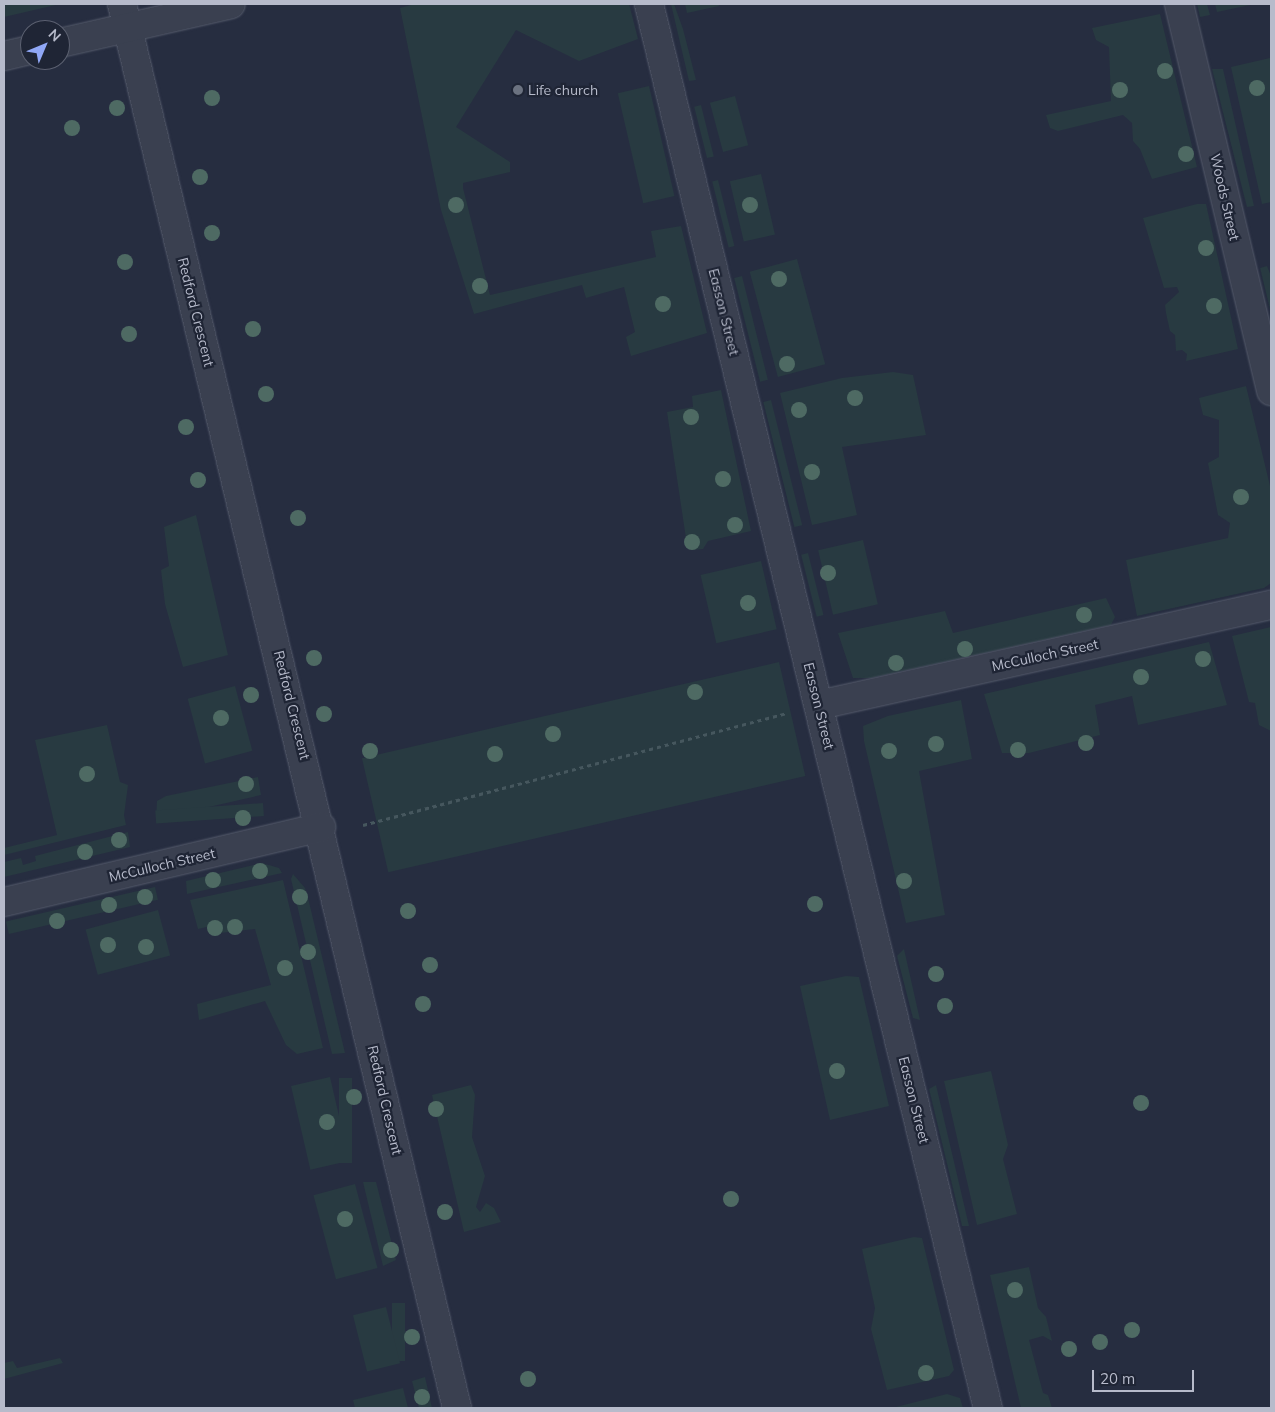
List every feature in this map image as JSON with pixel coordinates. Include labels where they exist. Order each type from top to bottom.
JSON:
[{"type":"street","points":[[70,39],[124,16],[231,4]]},
{"type":"street","name":"Easson Street","points":[[649,4],[988,1408]]},
{"type":"street","name":"Woods Street","points":[[1179,4],[1271,391]]},
{"type":"street","name":"Redford Crescent","points":[[124,16],[321,827],[458,1408]]},
{"type":"street","points":[[4,56],[20,52]]},
{"type":"street","name":"McCulloch Street","points":[[819,705],[1271,605]]},
{"type":"street","name":"McCulloch Street","points":[[4,902],[321,827]]},
{"type":"path","points":[[363,825],[819,705]]},
{"type":"shaded area","points":[[4,4],[60,4],[4,17]]},
{"type":"shaded area","points":[[415,4],[629,4],[638,39],[579,61],[516,30],[456,127],[510,162],[510,172],[463,183],[463,188],[490,295],[656,257],[651,231],[681,226],[707,333],[631,356],[626,337],[635,332],[624,287],[586,298],[582,285],[474,314],[441,210],[400,8]]},
{"type":"shaded area","points":[[671,4],[674,4],[683,29],[696,80],[689,81]]},
{"type":"shaded area","points":[[685,4],[718,4],[719,6],[687,13]]},
{"type":"shaded area","points":[[1197,4],[1207,4],[1210,15],[1200,17]]},
{"type":"shaded area","points":[[1215,4],[1255,4],[1217,12]]},
{"type":"shaded area","points":[[1160,14],[1197,167],[1152,179],[1140,149],[1133,141],[1132,123],[1123,115],[1058,131],[1050,128],[1046,115],[1111,101],[1109,47],[1096,40],[1092,28]]},
{"type":"shaded area","points":[[1270,58],[1271,202],[1262,204],[1231,67]]},
{"type":"shaded area","points":[[1212,69],[1223,69],[1254,206],[1247,207]]},
{"type":"shaded area","points":[[649,86],[674,196],[643,203],[618,93]]},
{"type":"shaded area","points":[[735,96],[748,145],[723,152],[710,103]]},
{"type":"shaded area","points":[[701,105],[714,156],[707,158],[694,107]]},
{"type":"shaded area","points":[[761,174],[775,234],[744,242],[730,181]]},
{"type":"shaded area","points":[[718,180],[734,246],[729,247],[712,181]]},
{"type":"shaded area","points":[[1197,204],[1206,204],[1238,349],[1186,361],[1187,354],[1182,350],[1176,351],[1175,335],[1170,331],[1165,305],[1179,292],[1177,287],[1164,288],[1143,218]]},
{"type":"shaded area","points":[[797,259],[825,364],[778,377],[750,272]]},
{"type":"shaded area","points":[[1267,266],[1271,276],[1271,313],[1260,268]]},
{"type":"shaded area","points":[[742,276],[768,380],[760,382],[734,278]]},
{"type":"shaded area","points":[[893,372],[913,375],[926,435],[842,447],[857,515],[812,525],[780,393],[842,378]]},
{"type":"shaded area","points":[[1246,386],[1271,490],[1271,583],[1264,588],[1137,616],[1126,560],[1228,538],[1230,523],[1218,515],[1208,463],[1219,457],[1219,420],[1203,415],[1199,398]]},
{"type":"shaded area","points":[[721,390],[751,531],[708,541],[703,549],[693,550],[687,545],[667,412],[693,407],[692,396]]},
{"type":"shaded area","points":[[771,400],[802,525],[794,527],[763,402]]},
{"type":"shaded area","points":[[196,515],[228,655],[183,667],[165,604],[161,570],[169,566],[164,527]]},
{"type":"shaded area","points":[[863,540],[878,604],[833,615],[818,550]]},
{"type":"shaded area","points":[[808,553],[823,615],[817,617],[801,555]]},
{"type":"shaded area","points":[[761,561],[777,629],[716,643],[701,575]]},
{"type":"shaded area","points":[[1106,598],[1115,617],[1111,625],[871,678],[853,678],[838,633],[945,611],[953,633]]},
{"type":"shaded area","points":[[1271,627],[1271,731],[1259,725],[1255,703],[1249,702],[1232,636]]},
{"type":"shaded area","points":[[1209,642],[1227,705],[1138,725],[1132,696],[1095,705],[1100,735],[1029,753],[1002,753],[984,694]]},
{"type":"shaded area","points":[[779,662],[805,776],[388,872],[362,758]]},
{"type":"shaded area","points":[[235,686],[252,751],[205,763],[188,699]]},
{"type":"shaded area","points":[[961,700],[972,759],[919,771],[945,915],[906,923],[864,741],[863,726],[888,716]]},
{"type":"shaded area","points":[[107,725],[120,782],[128,785],[124,815],[126,825],[4,855],[4,848],[57,835],[35,740]]},
{"type":"shaded area","points":[[258,777],[261,795],[156,819],[157,801],[166,796]]},
{"type":"shaded area","points":[[263,803],[264,816],[156,824],[155,811]]},
{"type":"shaded area","points":[[128,832],[130,847],[4,877],[4,862],[21,858],[23,865],[36,861],[35,856]]},
{"type":"shaded area","points":[[262,863],[279,868],[282,873],[187,894],[186,881]]},
{"type":"shaded area","points":[[293,874],[305,888],[345,1053],[332,1054],[291,879]]},
{"type":"shaded area","points":[[283,880],[323,1048],[297,1054],[286,1045],[265,1001],[199,1020],[197,1004],[271,985],[255,929],[220,933],[215,925],[198,929],[190,900]]},
{"type":"shaded area","points":[[155,887],[158,900],[9,934],[6,921]]},
{"type":"shaded area","points":[[158,910],[170,955],[98,975],[86,929]]},
{"type":"shaded area","points":[[904,949],[920,1020],[913,1018],[897,956]]},
{"type":"shaded area","points":[[846,976],[859,977],[889,1106],[830,1120],[800,986]]},
{"type":"shaded area","points":[[991,1071],[1008,1145],[1003,1159],[1017,1214],[977,1225],[944,1081]]},
{"type":"shaded area","points":[[330,1077],[349,1161],[310,1170],[291,1086]]},
{"type":"shaded area","points":[[339,1078],[352,1078],[352,1163],[339,1163]]},
{"type":"shaded area","points":[[471,1085],[475,1095],[472,1137],[485,1176],[476,1207],[480,1212],[486,1203],[494,1208],[501,1222],[464,1232],[432,1095]]},
{"type":"shaded area","points":[[936,1085],[969,1226],[962,1226],[929,1089]]},
{"type":"shaded area","points":[[363,1182],[376,1182],[396,1260],[383,1266]]},
{"type":"shaded area","points":[[355,1184],[378,1268],[336,1279],[313,1195]]},
{"type":"shaded area","points":[[914,1237],[922,1238],[954,1370],[949,1376],[887,1390],[871,1329],[875,1308],[862,1249]]},
{"type":"shaded area","points":[[1029,1267],[1038,1308],[1046,1317],[1052,1341],[1043,1336],[1029,1340],[1043,1393],[1048,1395],[1052,1408],[1021,1408],[990,1275]]},
{"type":"shaded area","points":[[392,1303],[405,1303],[405,1361],[392,1361]]},
{"type":"shaded area","points":[[386,1307],[400,1363],[367,1372],[353,1315]]},
{"type":"shaded area","points":[[60,1358],[63,1363],[4,1379],[4,1363],[13,1361],[17,1368]]},
{"type":"shaded area","points":[[425,1377],[432,1408],[419,1408],[412,1381]]},
{"type":"shaded area","points":[[403,1388],[408,1408],[355,1408],[353,1400]]},
{"type":"shaded area","points":[[947,1394],[960,1398],[963,1408],[892,1408]]},
{"type":"place","name":"Life church","points":[[518,90]]}]
